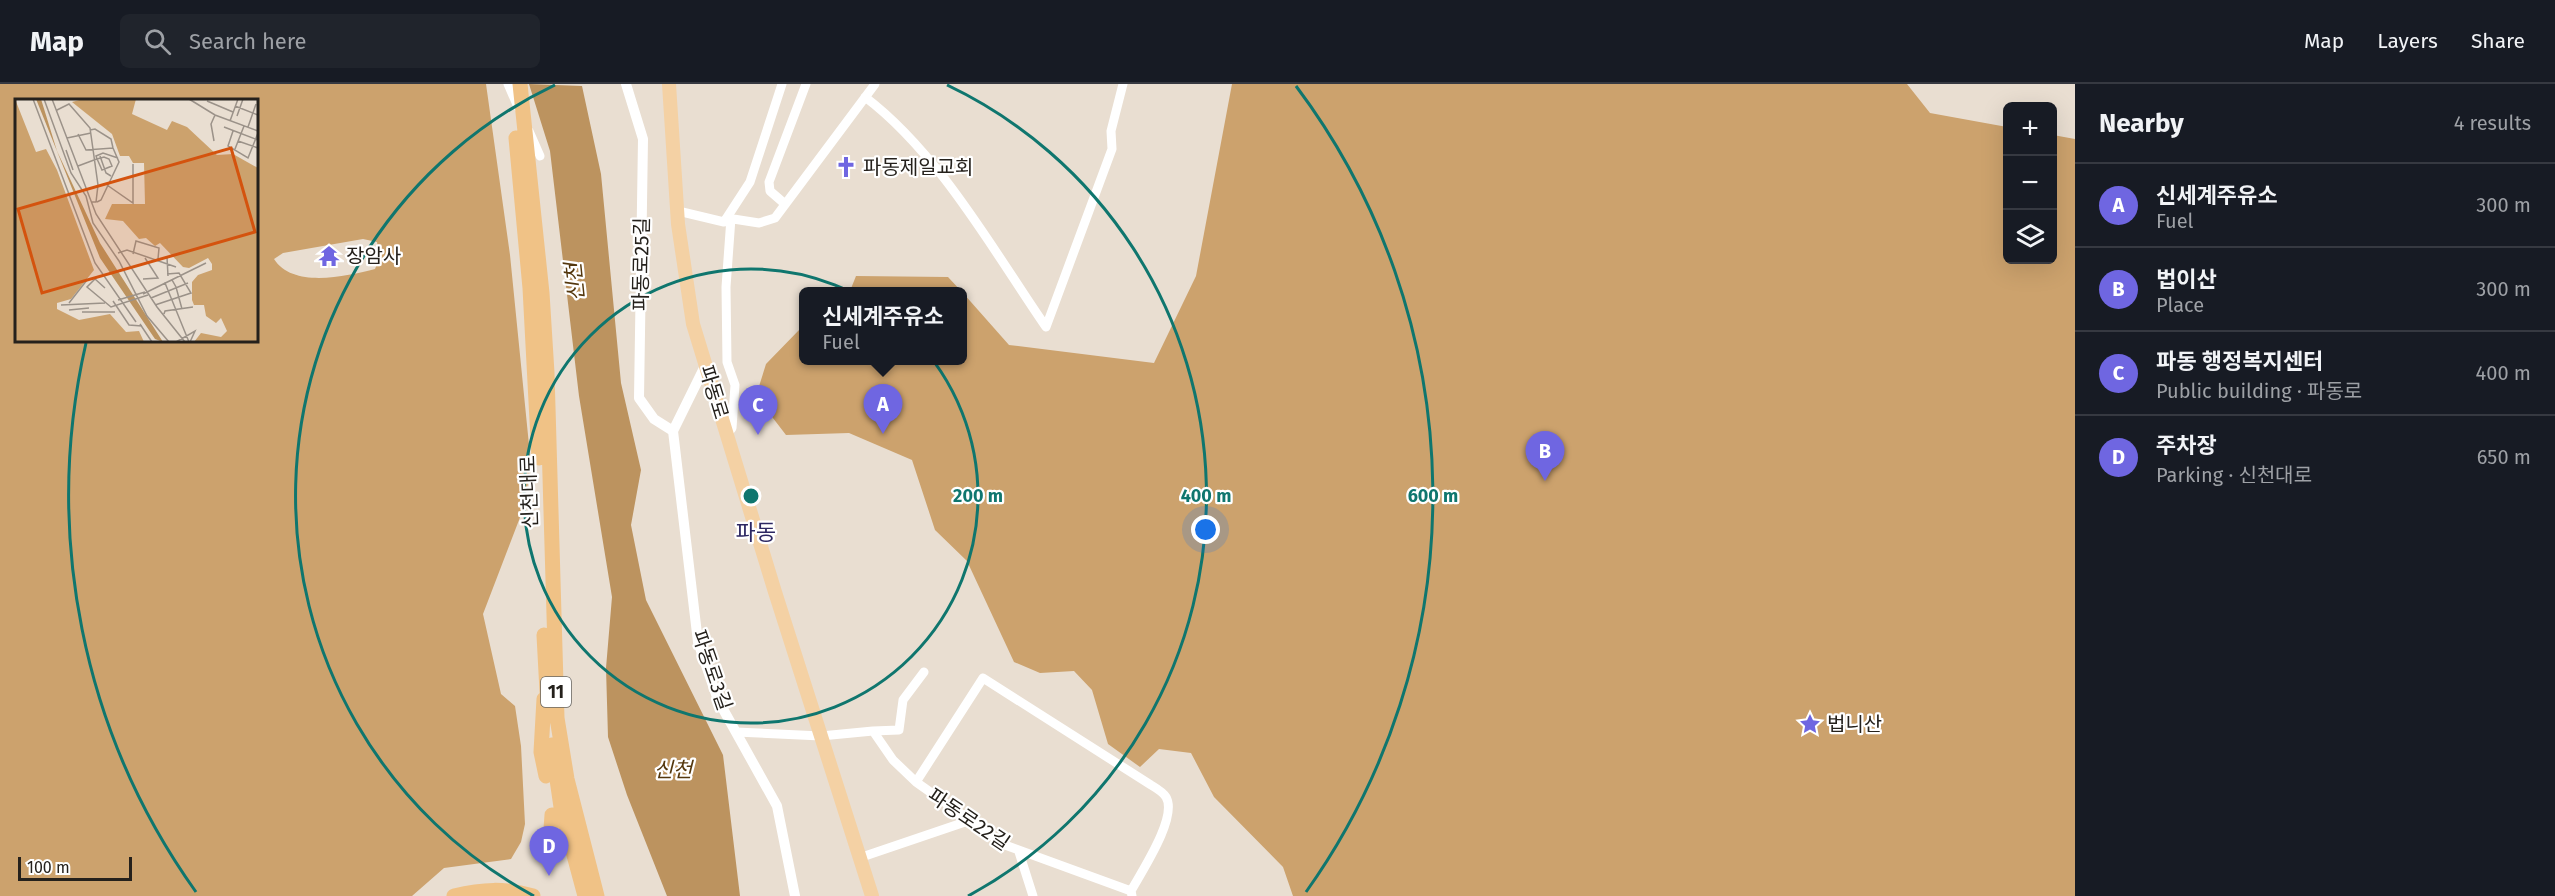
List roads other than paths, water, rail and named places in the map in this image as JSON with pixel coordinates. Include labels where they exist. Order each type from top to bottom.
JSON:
[{"type":"highway","name":"신천대로","points":[[509,84],[530,288],[545,485],[557,718],[567,779],[597,896]]},
{"type":"highway","name":"신천대로","points":[[520,84],[542,293],[545,684],[561,807],[585,896]]},
{"type":"highway","name":"11","points":[[554,640],[571,749],[597,873],[606,896]]},
{"type":"highway","name":"11","points":[[545,684],[541,752],[552,815],[575,896]]},
{"type":"highway","points":[[549,856],[552,815]]},
{"type":"highway","points":[[454,896],[484,889],[510,889],[533,896]]},
{"type":"main road","name":"파동로","points":[[669,84],[678,211],[685,279],[693,324],[872,896]]},
{"type":"street","points":[[509,84],[540,156]]},
{"type":"street","name":"파동로25길","points":[[626,84],[643,139],[639,398],[654,419],[673,431]]},
{"type":"street","points":[[678,211],[724,222],[729,218],[750,182],[782,84]]},
{"type":"street","points":[[785,204],[770,191],[769,182],[806,84]]},
{"type":"street","points":[[729,218],[759,223],[775,218],[875,84]]},
{"type":"street","points":[[865,97],[886,113],[931,159],[1046,327],[1112,149],[1111,131],[1123,84]]},
{"type":"street","points":[[727,434],[732,428],[735,385],[727,362],[726,287],[729,218]]},
{"type":"street","points":[[673,431],[706,364]]},
{"type":"street","name":"파동로3길","points":[[673,431],[698,642],[718,700],[777,806],[795,896]]},
{"type":"street","points":[[736,732],[821,735],[899,729],[903,700],[924,672]]},
{"type":"street","points":[[916,782],[983,678],[1152,785],[1166,797],[1168,808],[1166,824],[1132,893]]},
{"type":"street","name":"파동로22길","points":[[873,731],[893,760],[916,782],[968,820],[1019,852],[1132,893]]},
{"type":"street","points":[[859,858],[968,820]]},
{"type":"street","points":[[1019,852],[1033,896]]},
{"type":"water","name":"신천","points":[[529,84],[582,86],[601,174],[621,383],[641,470],[631,525],[646,600],[723,755],[740,896],[667,896],[627,795],[608,737],[606,668],[612,597],[579,396],[550,151]]},
{"type":"place","name":"파동제일교회","points":[[846,167]]},
{"type":"place","name":"장암사","points":[[329,256]]},
{"type":"place","name":"신세계주유소","points":[[883,434]]},
{"type":"place","name":"파동 행정복지센터","points":[[758,435]]},
{"type":"place","name":"법이산","points":[[1545,481]]},
{"type":"place","name":"법니산","points":[[1810,724]]},
{"type":"place","name":"주차장","points":[[549,876]]},
{"type":"district","name":"파동","points":[[756,532]]}]
